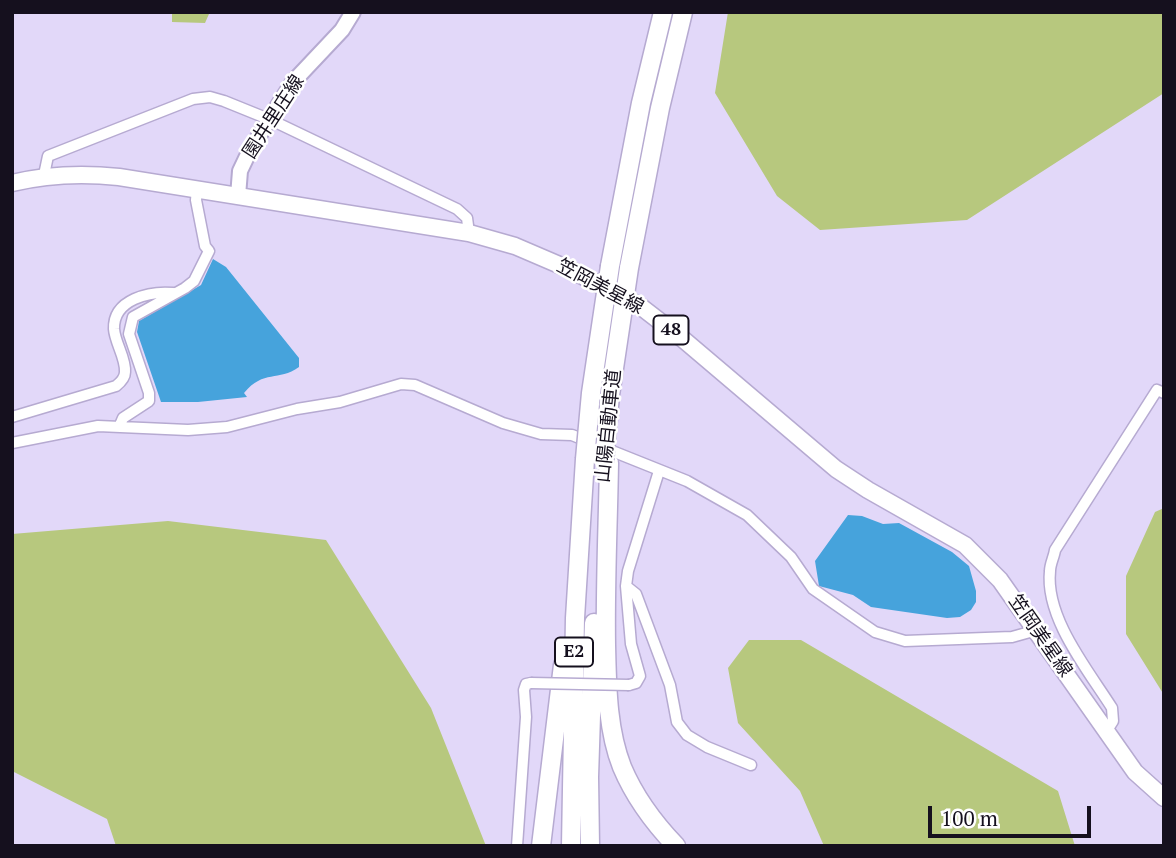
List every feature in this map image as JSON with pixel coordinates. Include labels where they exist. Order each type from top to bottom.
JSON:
[{"type":"highway","name":"山陽自動車道","points":[[590,846],[594,618],[619,267],[641,103],[663,12]]},
{"type":"highway","name":"山陽自動車道","points":[[571,846],[578,542],[592,393],[619,267],[683,12]]},
{"type":"highway","points":[[607,463],[606,620],[610,716],[621,764],[639,800],[655,824],[676,846]]},
{"type":"highway","points":[[541,846],[578,542]]},
{"type":"main road","name":"園井里庄線","points":[[237,196],[240,171],[250,150],[293,82],[342,30],[353,12]]},
{"type":"main road","name":"笠岡美星線","points":[[12,183],[44,175],[107,176],[469,233],[515,246],[571,270],[640,306],[684,340],[836,470],[965,545],[1000,580],[1135,772],[1164,798]]},
{"type":"street","points":[[44,175],[48,156],[193,99],[209,97],[271,120],[457,209],[467,218],[469,233]]},
{"type":"street","points":[[120,425],[123,418],[149,401],[149,393],[129,334],[129,324],[142,310],[194,281],[209,251],[205,246],[196,200],[197,190]]},
{"type":"street","points":[[12,417],[117,386],[125,371],[114,330],[120,309],[145,295],[160,292],[174,294]]},
{"type":"street","points":[[12,443],[75,430],[120,425],[188,430],[227,427],[297,409],[340,402],[401,384],[415,385],[503,423],[541,434],[572,435],[688,481],[747,515],[791,557],[813,589],[875,632],[905,641],[1012,637],[1037,630]]},
{"type":"street","points":[[1106,732],[1113,721],[1112,708],[1059,624],[1052,596],[1050,572],[1055,550],[1157,390],[1164,393]]},
{"type":"street","points":[[517,846],[526,684],[629,685],[636,683],[640,676],[631,644],[626,586],[628,570],[659,471]]},
{"type":"street","points":[[626,586],[636,594],[670,685],[677,722],[687,735],[706,747],[751,765]]},
{"type":"green space","points":[[172,12],[223,12],[209,14],[205,23],[172,22]]},
{"type":"green space","points":[[728,12],[1164,12],[1164,93],[967,220],[820,230],[777,196],[715,93]]},
{"type":"green space","points":[[1164,508],[1164,695],[1126,634],[1126,576],[1155,512]]},
{"type":"green space","points":[[168,521],[326,540],[431,708],[486,846],[116,846],[107,819],[12,771],[12,534]]},
{"type":"green space","points":[[749,640],[801,640],[1058,791],[1075,846],[824,846],[800,791],[738,723],[728,668]]},
{"type":"water","points":[[213,259],[226,267],[299,358],[299,367],[258,381],[244,393],[247,397],[198,402],[161,402],[137,332],[139,321],[201,285]]},
{"type":"water","points":[[848,515],[862,516],[883,524],[899,523],[952,552],[969,566],[976,591],[976,602],[971,610],[960,617],[947,618],[871,607],[853,595],[819,586],[815,561]]}]
